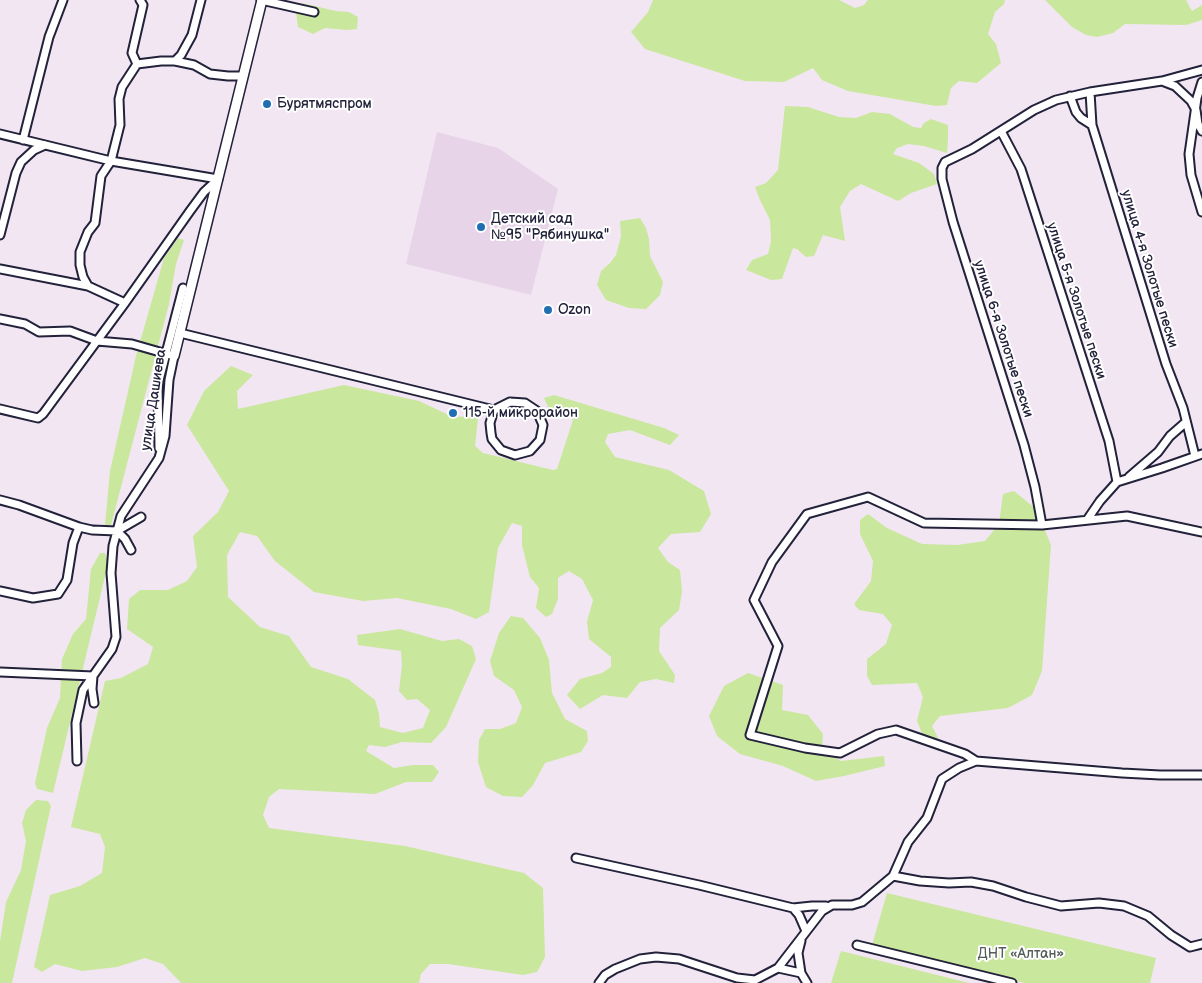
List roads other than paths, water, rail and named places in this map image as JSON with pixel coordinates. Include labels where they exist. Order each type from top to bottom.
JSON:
[{"type":"street","points":[[23,140],[49,37],[63,0]]},
{"type":"street","points":[[137,64],[132,53],[142,5],[140,0]]},
{"type":"street","points":[[175,61],[181,55],[192,35],[201,0]]},
{"type":"street","points":[[262,0],[314,12]]},
{"type":"street","name":"улица Дашиева","points":[[77,761],[76,723],[83,690],[112,649],[116,638],[112,573],[113,546],[121,516],[159,458],[165,436],[170,355],[180,333],[262,0]]},
{"type":"street","points":[[88,286],[82,271],[80,252],[88,232],[94,224],[98,211],[97,199],[101,176],[111,161],[120,124],[119,99],[122,87],[137,64],[175,61],[194,65],[210,74],[243,76]]},
{"type":"street","points":[[1001,131],[1044,105],[1070,96],[1162,80],[1202,70]]},
{"type":"street","points":[[1162,80],[1184,93],[1196,110],[1198,124],[1202,131]]},
{"type":"street","points":[[1202,82],[1190,141],[1189,163],[1202,212]]},
{"type":"street","points":[[1090,92],[1092,125]]},
{"type":"street","name":"улица 4-я Золотые пески","points":[[1070,96],[1076,112],[1081,118],[1092,125],[1166,364],[1198,455]]},
{"type":"street","name":"улица 6-я Золотые пески","points":[[1001,131],[972,149],[945,162],[942,179],[953,222],[1026,452],[1042,525]]},
{"type":"street","name":"улица 5-я Золотые пески","points":[[1001,131],[1021,169],[1109,441],[1117,482]]},
{"type":"street","points":[[0,134],[111,161],[218,179]]},
{"type":"street","points":[[0,235],[16,173],[21,162],[34,150],[46,145]]},
{"type":"street","points":[[0,409],[38,418],[43,414],[204,192],[218,179]]},
{"type":"street","points":[[0,268],[88,286],[125,303]]},
{"type":"street","points":[[159,458],[158,384],[170,355],[183,288]]},
{"type":"street","points":[[0,319],[25,324],[39,332],[70,331],[97,341],[132,344],[170,355]]},
{"type":"street","points":[[180,333],[494,410],[510,402],[525,403],[537,411],[543,425],[540,440],[530,451],[516,455],[501,450],[492,439],[490,424],[494,410]]},
{"type":"street","points":[[1126,479],[1158,452],[1170,436],[1186,422]]},
{"type":"street","points":[[1087,520],[1100,501],[1117,482],[1156,471],[1198,455]]},
{"type":"street","points":[[976,761],[965,754],[896,730],[878,734],[840,752],[805,748],[750,735],[778,646],[754,600],[772,562],[807,514],[868,497],[924,523],[1042,525],[1127,516],[1202,532]]},
{"type":"street","points":[[0,500],[92,530],[117,531],[141,517]]},
{"type":"street","points":[[0,591],[33,598],[58,594],[67,580],[78,527]]},
{"type":"street","points":[[117,531],[132,550]]},
{"type":"street","points":[[0,672],[93,676],[92,690],[94,703]]},
{"type":"street","points":[[576,858],[793,908],[852,904],[862,902],[893,876],[908,842],[927,818],[942,779],[959,768],[976,761],[1122,773],[1202,775]]},
{"type":"street","points":[[893,876],[949,883],[978,884],[1061,906],[1099,903],[1124,906],[1148,916],[1171,935],[1190,947],[1202,944]]},
{"type":"street","points":[[599,983],[605,975],[614,969],[640,959],[656,957],[679,959],[737,978],[755,980],[778,968],[826,906]]},
{"type":"street","points":[[793,908],[800,915],[806,931]]},
{"type":"street","points":[[801,938],[798,953],[801,973],[807,983]]},
{"type":"street","points":[[857,945],[1012,983]]},
{"type":"street","points":[[778,968],[801,973]]},
{"type":"place","name":"Бурятмяспром","points":[[267,104]]},
{"type":"place","name":"Детский сад №95 \"Рябинушка\"","points":[[481,227]]},
{"type":"place","name":"Ozon","points":[[548,310]]},
{"type":"place","name":"115-й микрорайон","points":[[453,413]]},
{"type":"park label","name":"ДНТ «Алтан»","points":[[1021,954]]}]
